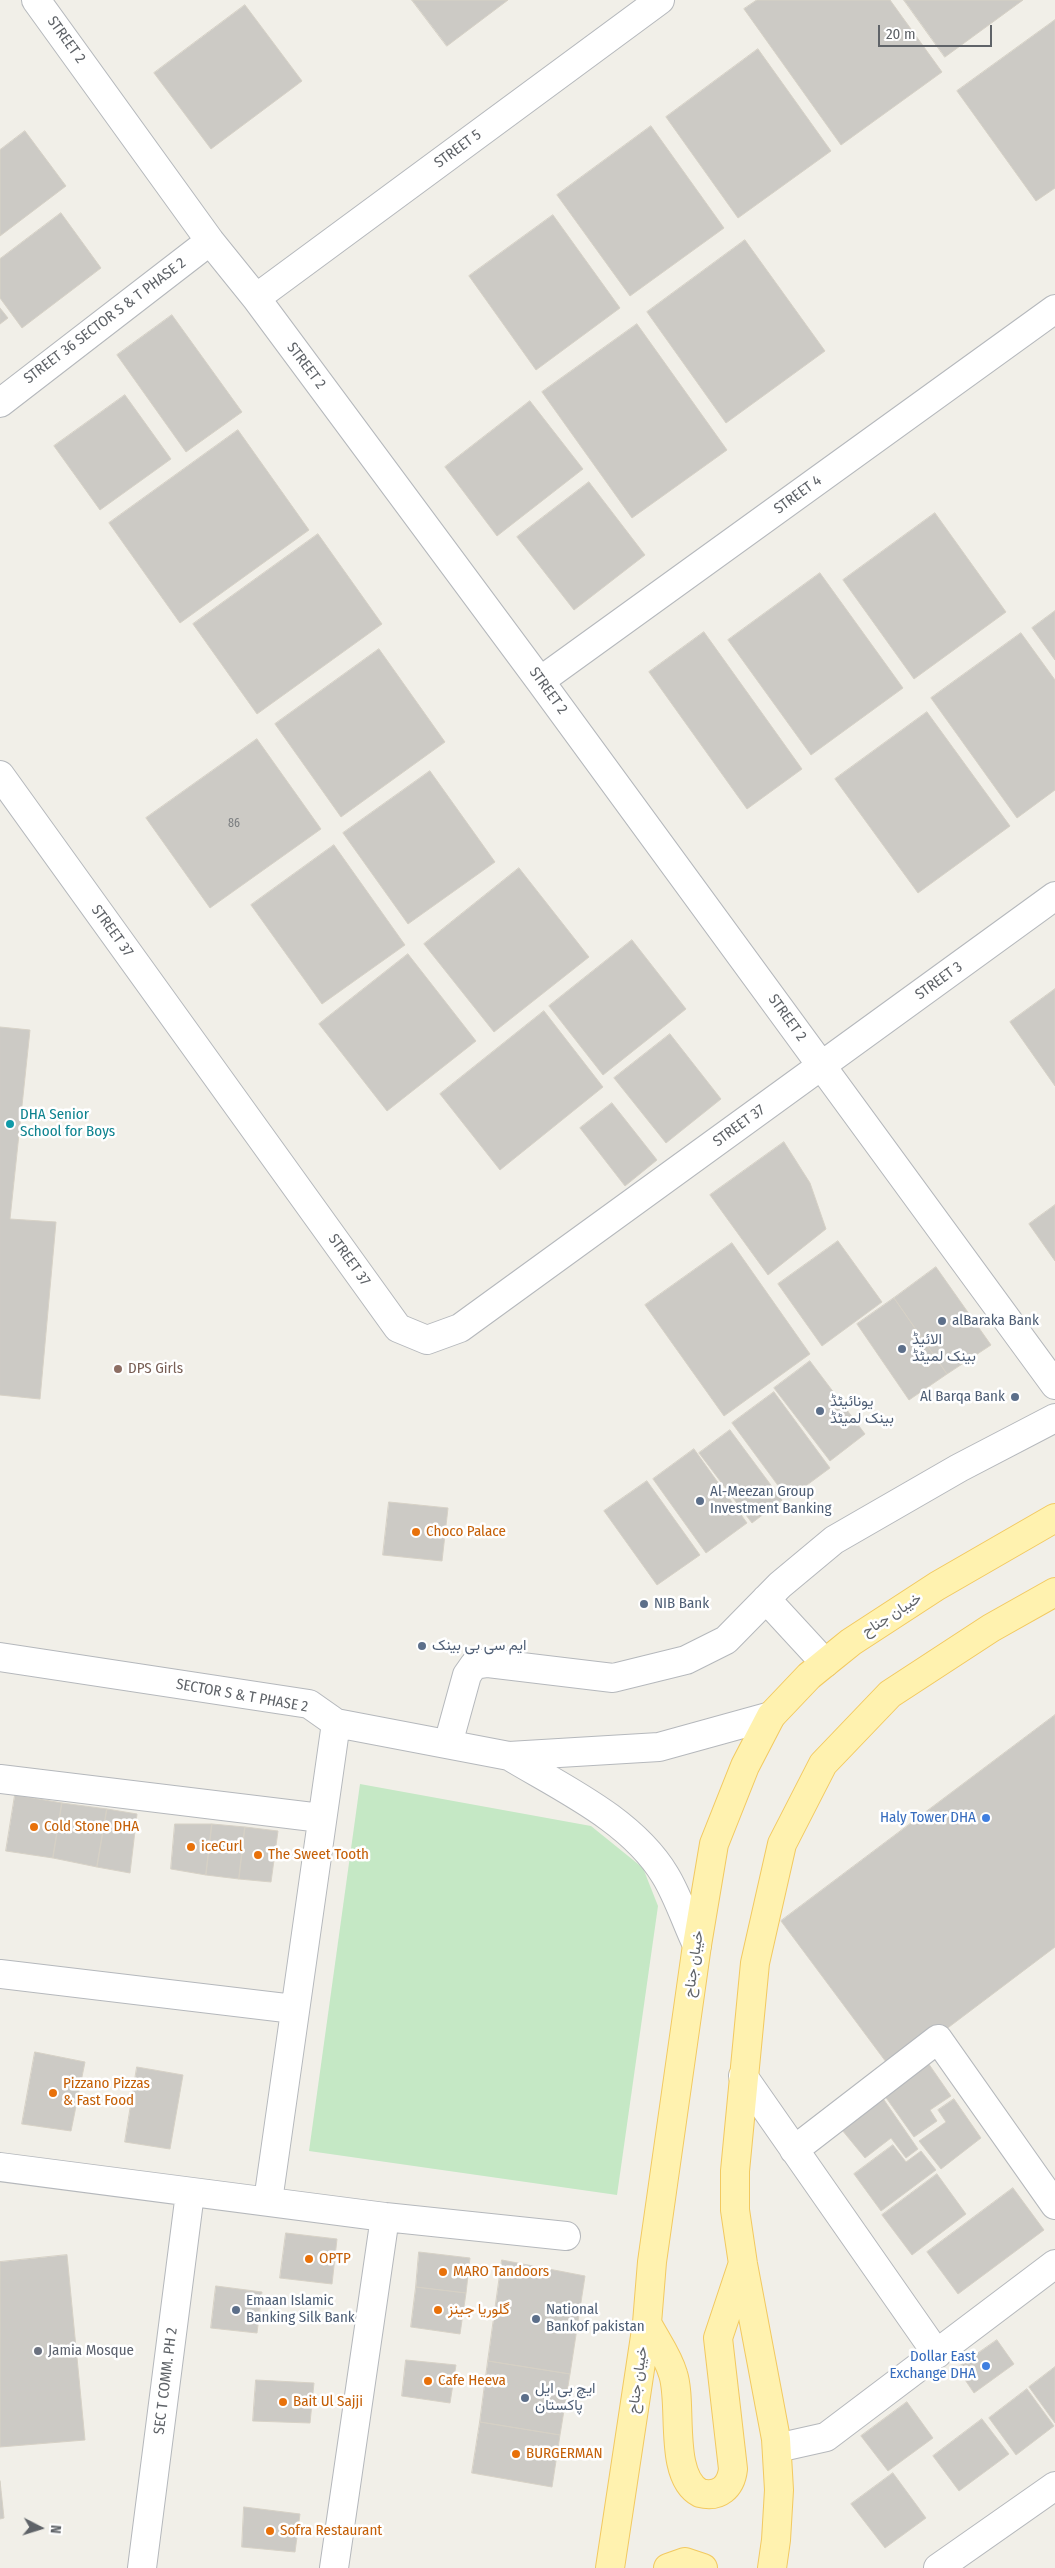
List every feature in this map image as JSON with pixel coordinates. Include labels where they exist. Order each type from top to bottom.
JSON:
[{"type":"main road","name":"خیبان جناح","points":[[610,2568],[646,2323],[652,2262],[697,1945],[714,1844],[745,1766],[771,1716],[825,1662],[851,1642],[937,1586],[1055,1518]]},
{"type":"main road","points":[[772,2568],[779,2490],[777,2448],[768,2391],[743,2264],[736,2210],[735,2171],[755,1963],[782,1844],[823,1764],[890,1694],[991,1628],[1055,1592]]},
{"type":"main road","points":[[646,2323],[674,2374],[682,2464],[686,2480],[700,2493],[716,2493],[727,2487],[732,2480],[733,2469],[718,2338],[743,2264]]},
{"type":"main road","points":[[668,2568],[685,2562],[703,2568]]},
{"type":"street","name":"STREET 2","points":[[36,0],[210,241],[256,298],[540,681],[1055,1386]]},
{"type":"street","name":"STREET 5","points":[[256,298],[660,0]]},
{"type":"street","name":"STREET 36 SECTOR S & T PHASE 2","points":[[0,403],[210,241]]},
{"type":"street","name":"STREET 4","points":[[540,681],[1055,309]]},
{"type":"street","name":"STREET 37","points":[[0,775],[398,1328],[427,1340],[460,1328],[822,1066]]},
{"type":"street","name":"STREET 3","points":[[822,1066],[1055,896]]},
{"type":"street","points":[[448,1744],[467,1675],[474,1665],[488,1663],[612,1678],[686,1660],[726,1640],[766,1599],[834,1540],[958,1468],[1055,1418]]},
{"type":"street","points":[[766,1599],[825,1662]]},
{"type":"street","name":"SECTOR S & T PHASE 2","points":[[0,1657],[309,1704],[336,1723],[509,1756],[659,1747],[771,1716]]},
{"type":"street","points":[[268,2202],[336,1723]]},
{"type":"street","name":"SECTOR S & T PHASE 2","points":[[509,1756],[624,1827],[648,1852],[666,1875],[697,1945]]},
{"type":"street","points":[[0,1778],[321,1818]]},
{"type":"street","points":[[0,1974],[294,2009]]},
{"type":"street","points":[[794,2150],[938,2039],[1055,2205]]},
{"type":"street","points":[[743,2076],[937,2354]]},
{"type":"street","points":[[0,2167],[385,2217],[566,2236]]},
{"type":"street","name":"SEC T COMM. PH 2","points":[[142,2568],[190,2193]]},
{"type":"street","points":[[334,2568],[385,2217]]},
{"type":"street","points":[[777,2448],[826,2437],[1055,2264]]},
{"type":"street","points":[[938,2568],[1055,2486]]},
{"type":"green space","points":[[360,1784],[591,1826],[643,1868],[658,1906],[617,2195],[309,2151]]},
{"type":"building","points":[[412,0],[508,0],[447,46]]},
{"type":"building","points":[[757,0],[890,0],[942,72],[841,145],[744,9]]},
{"type":"building","points":[[904,0],[1023,0],[945,57]]},
{"type":"building","points":[[245,5],[302,81],[211,149],[154,73]]},
{"type":"building","points":[[1055,20],[1055,188],[1036,201],[957,91]]},
{"type":"building","points":[[758,49],[831,151],[738,218],[666,117]]},
{"type":"building","points":[[651,126],[724,228],[630,296],[557,195]]},
{"type":"building","points":[[25,131],[66,186],[0,236],[0,150]]},
{"type":"building","points":[[61,213],[101,268],[22,328],[0,298],[0,259]]},
{"type":"building","points":[[553,215],[620,308],[536,370],[469,276]]},
{"type":"building","points":[[745,240],[825,351],[726,423],[647,312]]},
{"type":"building","points":[[0,308],[8,318],[0,324]]},
{"type":"building","points":[[172,315],[242,412],[186,452],[117,355]]},
{"type":"building","points":[[637,324],[727,450],[632,518],[542,392]]},
{"type":"building","points":[[125,395],[171,459],[100,510],[54,446]]},
{"type":"building","points":[[530,401],[583,469],[497,536],[445,467]]},
{"type":"building","points":[[238,430],[309,530],[180,623],[109,523]]},
{"type":"building","points":[[589,482],[645,555],[574,610],[517,537]]},
{"type":"building","points":[[935,513],[1006,612],[914,679],[843,580]]},
{"type":"building","points":[[318,534],[382,624],[257,714],[193,624]]},
{"type":"building","points":[[820,573],[903,688],[811,755],[728,640]]},
{"type":"building","points":[[1055,611],[1055,660],[1032,628]]},
{"type":"building","points":[[704,632],[802,769],[747,809],[649,672]]},
{"type":"building","points":[[1021,633],[1055,680],[1055,790],[1017,818],[931,698]]},
{"type":"building","points":[[379,649],[445,742],[341,817],[275,724]]},
{"type":"building","points":[[927,712],[1010,826],[918,893],[835,779]]},
{"type":"building","points":[[257,739],[321,829],[210,908],[146,818]]},
{"type":"building","points":[[430,771],[495,862],[408,924],[343,833]]},
{"type":"building","points":[[334,845],[405,945],[322,1004],[251,905]]},
{"type":"building","points":[[519,868],[589,957],[494,1032],[424,944]]},
{"type":"building","points":[[632,940],[686,1009],[603,1075],[549,1006]]},
{"type":"building","points":[[408,954],[476,1041],[387,1111],[319,1024]]},
{"type":"building","points":[[1055,989],[1055,1086],[1010,1022]]},
{"type":"building","points":[[544,1011],[603,1087],[500,1170],[440,1094]]},
{"type":"building","name":"DHA Senior School for Boys","points":[[0,1027],[30,1030],[10,1219],[56,1222],[40,1399],[0,1395]]},
{"type":"building","points":[[670,1034],[721,1099],[666,1143],[614,1078]]},
{"type":"building","points":[[612,1103],[657,1160],[625,1186],[580,1128]]},
{"type":"building","points":[[784,1142],[810,1183],[826,1229],[768,1275],[710,1195]]},
{"type":"building","points":[[1055,1205],[1055,1261],[1029,1224]]},
{"type":"building","points":[[838,1241],[882,1302],[822,1346],[778,1284]]},
{"type":"building","points":[[732,1243],[810,1354],[724,1416],[645,1305]]},
{"type":"building","name":"alBaraka Bank","points":[[936,1267],[991,1345],[947,1374],[894,1298]]},
{"type":"building","name":"الائیڈ بینک لمیٹڈ","points":[[894,1298],[947,1374],[909,1400],[857,1324]]},
{"type":"building","name":"یونائیٹڈ بینک لمیٹڈ","points":[[810,1361],[865,1434],[830,1461],[774,1388]]},
{"type":"building","points":[[774,1392],[830,1468],[788,1499],[732,1423]]},
{"type":"building","points":[[730,1430],[782,1500],[752,1523],[699,1453]]},
{"type":"building","name":"Al-Meezan Group Investment Banking","points":[[694,1449],[747,1523],[706,1553],[653,1479]]},
{"type":"building","points":[[647,1481],[700,1555],[657,1585],[604,1511]]},
{"type":"building","name":"Choco Palace","points":[[389,1502],[448,1508],[442,1561],[383,1555]]},
{"type":"building","name":"Haly Tower DHA","points":[[1055,1715],[1055,1947],[892,2070],[781,1921]]},
{"type":"building","name":"Cold Stone DHA","points":[[15,1795],[62,1803],[53,1858],[6,1851]]},
{"type":"building","points":[[62,1803],[107,1809],[97,1867],[53,1858]]},
{"type":"building","points":[[107,1809],[137,1814],[130,1873],[97,1867]]},
{"type":"building","name":"iceCurl","points":[[175,1824],[212,1824],[206,1875],[171,1869]]},
{"type":"building","points":[[212,1824],[245,1827],[239,1879],[206,1875]]},
{"type":"building","name":"The Sweet Tooth","points":[[245,1827],[278,1831],[271,1882],[239,1879]]},
{"type":"building","name":"Pizzano Pizzas & Fast Food","points":[[35,2052],[85,2062],[71,2131],[22,2124]]},
{"type":"building","points":[[926,2060],[951,2096],[930,2110],[937,2121],[914,2137],[882,2092]]},
{"type":"building","points":[[137,2067],[183,2075],[170,2149],[125,2142]]},
{"type":"building","points":[[882,2097],[918,2149],[906,2158],[891,2138],[865,2158],[842,2130]]},
{"type":"building","points":[[954,2099],[981,2138],[941,2169],[919,2141],[946,2122],[938,2110]]},
{"type":"building","points":[[893,2145],[906,2162],[921,2151],[936,2170],[881,2211],[854,2174]]},
{"type":"building","points":[[937,2174],[966,2214],[912,2255],[882,2215]]},
{"type":"building","points":[[1013,2188],[1044,2230],[958,2294],[927,2252]]},
{"type":"building","name":"OPTP","points":[[286,2233],[337,2239],[332,2284],[280,2278]]},
{"type":"building","name":"MARO Tandoors","points":[[419,2252],[470,2258],[466,2293],[416,2287]]},
{"type":"building","name":"Jamia Mosque","points":[[67,2255],[85,2440],[0,2447],[0,2262]]},
{"type":"building","name":"National Bankof pakistan","points":[[502,2260],[585,2276],[570,2374],[488,2361]]},
{"type":"building","name":"Emaan Islamic Banking Silk Bank","points":[[216,2286],[262,2292],[257,2333],[211,2328]]},
{"type":"building","name":"گلوریا جینز","points":[[416,2287],[466,2293],[460,2334],[411,2327]]},
{"type":"building","name":"Dollar East Exchange DHA","points":[[997,2340],[1014,2364],[974,2393],[957,2368]]},
{"type":"building","name":"Cafe Heeva","points":[[406,2360],[456,2365],[450,2403],[402,2396]]},
{"type":"building","name":"ایچ بی ایل پاکستان","points":[[488,2361],[570,2374],[560,2435],[480,2422]]},
{"type":"building","points":[[1055,2367],[1055,2423],[1029,2387]]},
{"type":"building","name":"Bait Ul Sajji","points":[[256,2380],[314,2383],[310,2423],[253,2421]]},
{"type":"building","points":[[1027,2389],[1054,2426],[1016,2455],[989,2418]]},
{"type":"building","points":[[907,2402],[933,2438],[888,2471],[861,2436]]},
{"type":"building","points":[[982,2419],[1009,2454],[959,2491],[933,2456]]},
{"type":"building","name":"BURGERMAN","points":[[480,2422],[560,2435],[552,2487],[472,2473]]},
{"type":"building","points":[[893,2473],[926,2518],[885,2548],[851,2504]]},
{"type":"building","points":[[0,2481],[4,2518],[0,2519]]},
{"type":"building","name":"Sofra Restaurant","points":[[244,2507],[300,2514],[295,2552],[242,2547]]},
{"type":"place","name":"DHA Senior School for Boys","points":[[10,1124]]},
{"type":"place","name":"alBaraka Bank","points":[[942,1321]]},
{"type":"place","name":"الائیڈ بینک لمیٹڈ","points":[[902,1349]]},
{"type":"place","name":"DPS Girls","points":[[118,1369]]},
{"type":"place","name":"Al Barqa Bank","points":[[1015,1397]]},
{"type":"place","name":"یونائیٹڈ بینک لمیٹڈ","points":[[820,1411]]},
{"type":"place","name":"Al-Meezan Group Investment Banking","points":[[700,1501]]},
{"type":"place","name":"Choco Palace","points":[[416,1532]]},
{"type":"place","name":"NIB Bank","points":[[644,1604]]},
{"type":"place","name":"ایم سی بی بینک","points":[[422,1646]]},
{"type":"place","name":"Haly Tower DHA","points":[[986,1818]]},
{"type":"place","name":"Cold Stone DHA","points":[[34,1827]]},
{"type":"place","name":"iceCurl","points":[[191,1847]]},
{"type":"place","name":"The Sweet Tooth","points":[[258,1855]]},
{"type":"place","name":"Pizzano Pizzas & Fast Food","points":[[53,2093]]},
{"type":"place","name":"OPTP","points":[[309,2259]]},
{"type":"place","name":"MARO Tandoors","points":[[443,2272]]},
{"type":"place","name":"Emaan Islamic Banking Silk Bank","points":[[236,2310]]},
{"type":"place","name":"گلوریا جینز","points":[[438,2310]]},
{"type":"place","name":"National Bankof pakistan","points":[[536,2319]]},
{"type":"place","name":"Jamia Mosque","points":[[38,2351]]},
{"type":"place","name":"Dollar East Exchange DHA","points":[[986,2366]]},
{"type":"place","name":"Cafe Heeva","points":[[428,2381]]},
{"type":"place","name":"ایچ بی ایل پاکستان","points":[[525,2398]]},
{"type":"place","name":"Bait Ul Sajji","points":[[283,2402]]},
{"type":"place","name":"BURGERMAN","points":[[516,2454]]},
{"type":"place","name":"Sofra Restaurant","points":[[270,2531]]}]
